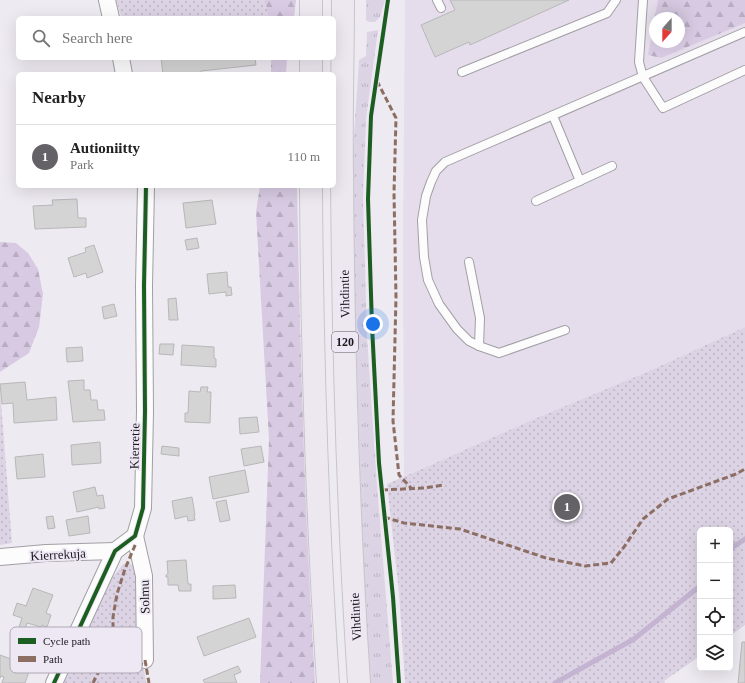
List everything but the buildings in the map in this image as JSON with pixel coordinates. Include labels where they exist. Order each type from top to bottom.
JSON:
[{"type":"main road","points":[[311,16],[312,0]]},
{"type":"main road","name":"Vihdintie","points":[[343,0],[342,171],[344,310],[348,470],[360,683]]},
{"type":"main road","points":[[311,60],[311,72]]},
{"type":"main road","name":"120","points":[[311,188],[312,320],[316,464],[328,683]]},
{"type":"street","points":[[107,0],[111,16]]},
{"type":"street","points":[[121,60],[124,72]]},
{"type":"street","name":"Kierretie","points":[[135,536],[143,508],[146,188]]},
{"type":"street","points":[[80,627],[115,551],[135,536]]},
{"type":"street","name":"Solmu","points":[[135,536],[144,576],[145,660]]},
{"type":"street","name":"Kierrekuja","points":[[0,557],[46,553],[115,551]]},
{"type":"street","points":[[54,683],[59,673]]},
{"type":"lane","points":[[437,0],[441,8]]},
{"type":"lane","points":[[462,72],[607,13],[616,0]]},
{"type":"lane","points":[[643,0],[639,62],[643,76],[663,108],[745,70]]},
{"type":"lane","points":[[566,330],[499,353],[470,341],[457,329],[439,304],[428,280],[424,256],[422,220],[426,196],[436,171],[445,162],[745,32]]},
{"type":"lane","points":[[553,116],[580,181]]},
{"type":"lane","points":[[536,201],[612,166]]},
{"type":"lane","points":[[469,262],[480,318],[479,346]]},
{"type":"shaded area","points":[[405,0],[745,0],[745,327],[647,372],[404,476],[403,245]]},
{"type":"green space","points":[[116,0],[265,0],[269,16],[121,16]]},
{"type":"green space","points":[[144,0],[296,0],[294,16],[121,16],[119,10]]},
{"type":"green space","points":[[366,0],[385,0],[380,17],[375,22],[369,22],[366,20]]},
{"type":"green space","points":[[658,0],[745,0],[745,23],[685,48],[685,12],[656,12]]},
{"type":"green space","points":[[378,30],[366,119],[363,197],[367,337],[393,683],[370,683],[363,567],[355,312],[353,150],[359,60],[366,56],[367,32]]},
{"type":"green space","points":[[649,48],[685,48],[661,58],[648,55]]},
{"type":"green space","points":[[271,60],[287,60],[286,72],[271,72]]},
{"type":"green space","points":[[260,188],[297,188],[303,434],[315,683],[260,683],[269,439],[256,212]]},
{"type":"green space","points":[[0,242],[16,243],[28,253],[38,269],[43,294],[39,327],[29,353],[0,372]]},
{"type":"green space","points":[[745,327],[745,625],[733,634],[733,527],[697,527],[697,658],[664,681],[665,683],[405,683],[399,593],[387,484],[537,418],[647,372]]},
{"type":"green space","points":[[0,390],[12,543],[0,545]]},
{"type":"green space","points":[[128,563],[133,565],[135,570],[137,627],[88,627],[113,577],[123,564]]},
{"type":"green space","points":[[142,662],[146,683],[61,683],[66,673],[142,673]]},
{"type":"waterway","points":[[733,547],[745,539]]},
{"type":"waterway","points":[[555,683],[634,639],[697,588]]},
{"type":"marked path","points":[[377,81],[396,118],[394,193],[396,297],[393,421],[399,475],[412,489]]},
{"type":"marked path","points":[[384,517],[404,523],[460,529],[546,558],[585,566],[611,563],[643,519],[668,499],[736,474],[745,469]]},
{"type":"marked path","points":[[382,490],[424,488],[444,485]]},
{"type":"marked path","points":[[113,627],[113,617],[117,594],[125,569],[136,543]]},
{"type":"marked path","points":[[145,660],[149,683]]},
{"type":"marked path","points":[[142,664],[147,665]]},
{"type":"marked path","points":[[93,683],[99,673]]},
{"type":"cycle path","points":[[388,0],[371,116],[368,199],[372,326],[379,463],[393,597],[399,683]]},
{"type":"cycle path","points":[[80,627],[115,551],[135,536],[143,508],[146,188]]},
{"type":"cycle path","points":[[54,683],[59,673]]},
{"type":"place","name":"Autioniitty","points":[[567,507]]}]
